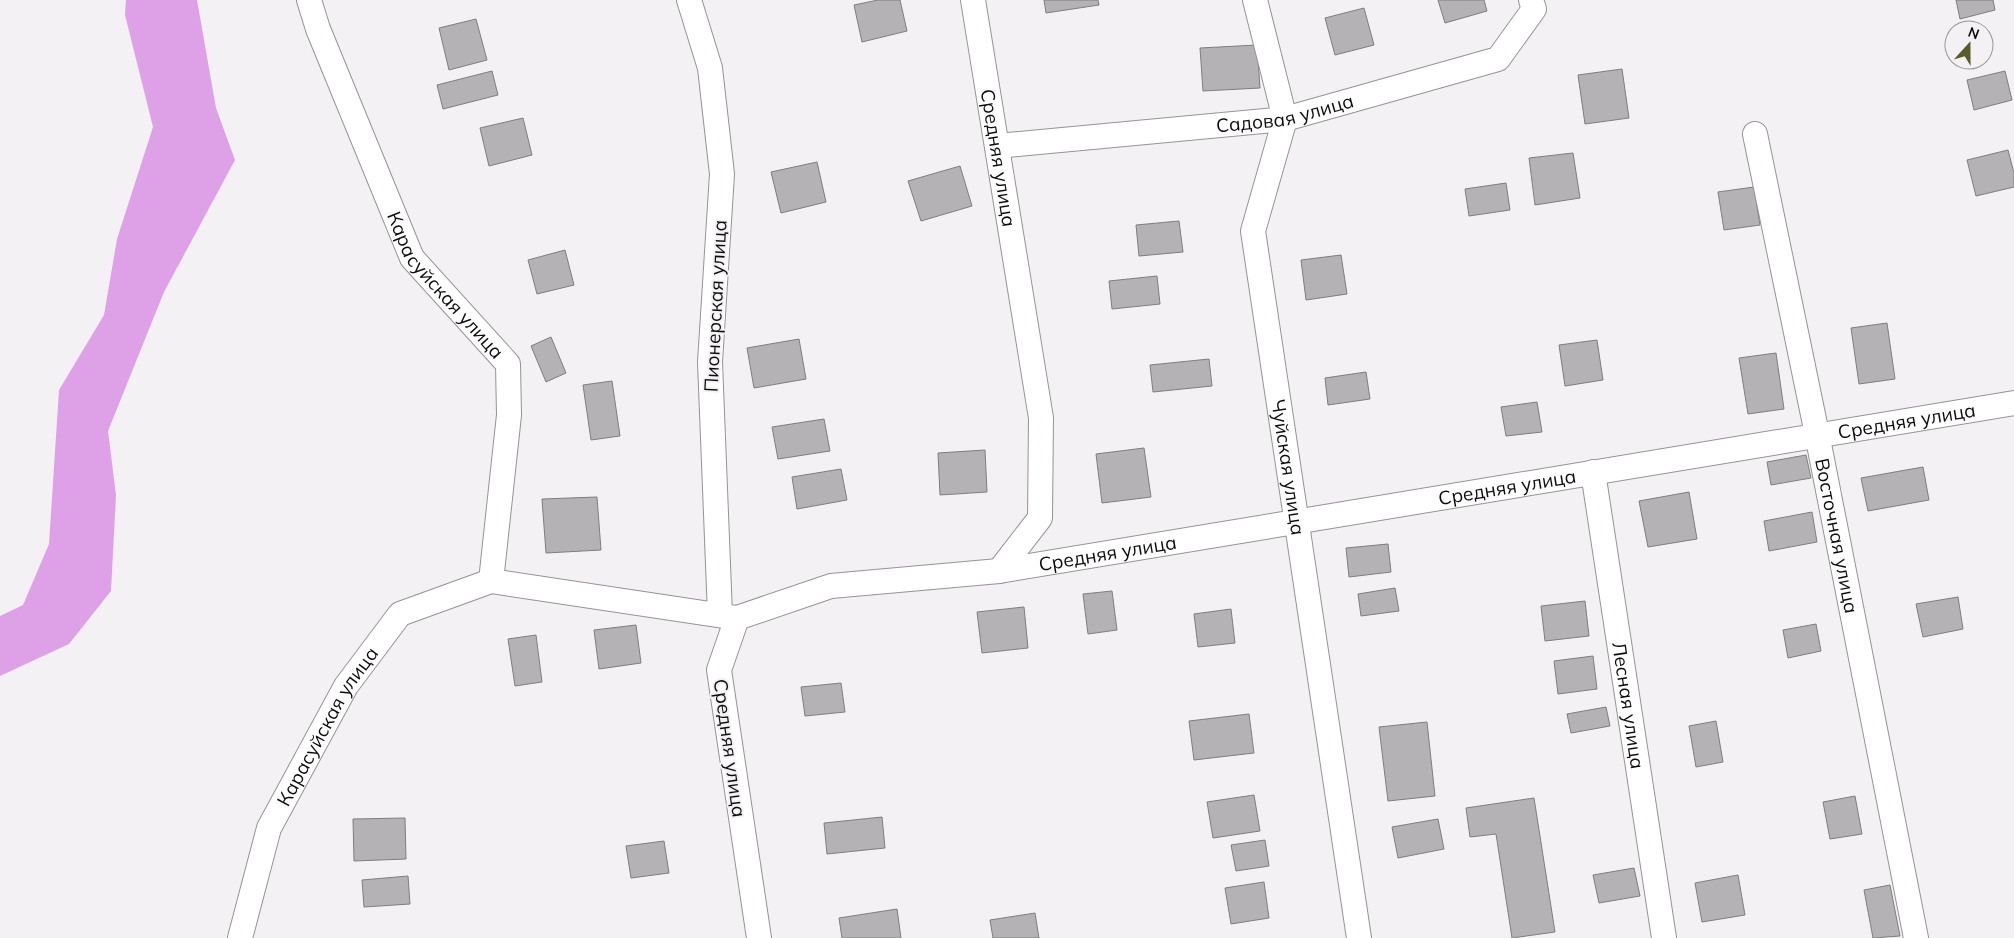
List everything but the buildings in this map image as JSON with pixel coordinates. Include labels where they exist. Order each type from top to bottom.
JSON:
[{"type":"street","name":"Карасуйская улица","points":[[309,0],[318,29],[412,258],[508,364],[509,415],[490,581]]},
{"type":"street","name":"Пионерская улица","points":[[689,0],[710,68],[722,174],[710,362],[729,617]]},
{"type":"street","name":"Средняя улица","points":[[973,0],[1041,418],[1040,518],[999,571]]},
{"type":"street","points":[[1255,0],[1285,119]]},
{"type":"street","name":"Садовая улица","points":[[997,146],[1285,119],[1498,59],[1534,9],[1531,0]]},
{"type":"street","name":"Чуйская улица","points":[[1285,119],[1253,231],[1359,938]]},
{"type":"street","name":"Восточная улица","points":[[1755,134],[1818,434],[1916,938]]},
{"type":"street","name":"Средняя улица","points":[[759,938],[719,670],[729,617],[831,586],[999,571],[2014,403]]},
{"type":"street","name":"Лесная улица","points":[[1593,472],[1664,938]]},
{"type":"street","name":"Карасуйская улица","points":[[240,938],[269,828],[346,686],[400,614],[490,581],[729,617]]},
{"type":"shaded area","points":[[126,0],[197,0],[216,108],[235,160],[164,292],[108,431],[116,495],[111,591],[69,644],[0,676],[0,616],[23,605],[49,544],[59,390],[104,315],[117,239],[153,127],[125,15]]}]
